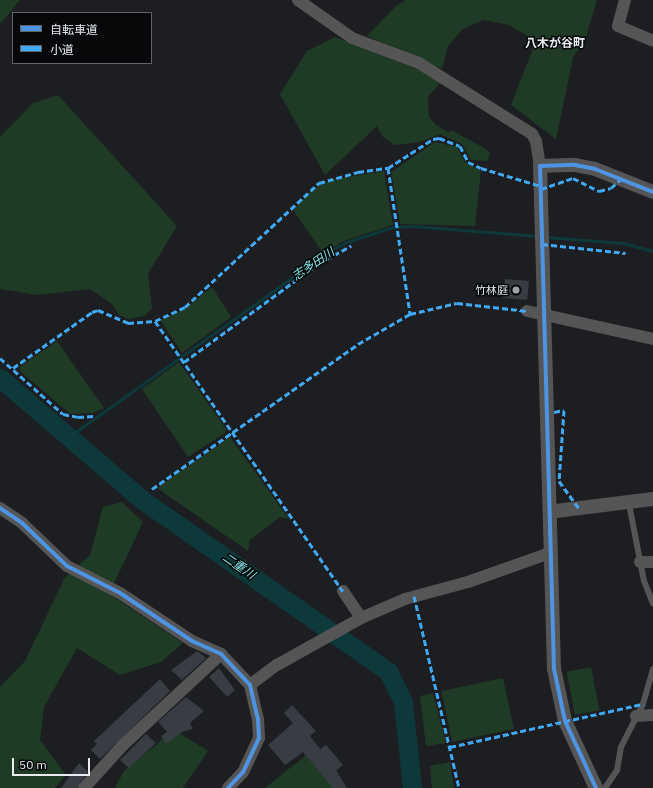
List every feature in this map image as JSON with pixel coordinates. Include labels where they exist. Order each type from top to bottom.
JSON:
[{"type":"street","points":[[298,0],[352,38],[419,63],[532,134],[536,141],[540,166],[544,316],[553,511],[550,553],[552,649],[558,694],[576,750],[596,788]]},
{"type":"street","points":[[625,0],[618,26],[653,41]]},
{"type":"street","points":[[540,166],[575,165],[595,169],[653,192]]},
{"type":"street","points":[[527,311],[653,339]]},
{"type":"street","points":[[553,511],[629,504],[653,499]]},
{"type":"street","points":[[0,508],[22,523],[67,566],[120,593],[192,641],[221,654],[250,685],[258,719],[259,738],[243,772],[228,788]]},
{"type":"street","points":[[250,685],[277,664],[361,618],[405,599],[468,582],[550,553]]},
{"type":"street","points":[[640,562],[653,562]]},
{"type":"street","points":[[343,591],[361,618]]},
{"type":"street","points":[[84,788],[123,745],[221,654]]},
{"type":"street","points":[[636,716],[653,714]]},
{"type":"lane","points":[[629,504],[640,562],[653,603]]},
{"type":"lane","points":[[605,788],[617,770],[621,747],[636,716],[653,669]]},
{"type":"green space","points":[[0,0],[20,0],[0,24]]},
{"type":"green space","points":[[406,0],[597,0],[586,37],[573,58],[556,139],[511,105],[536,41],[509,25],[484,20],[463,29],[448,46],[442,69],[367,36],[396,6]]},
{"type":"green space","points":[[335,37],[422,71],[440,83],[428,97],[429,117],[436,125],[448,132],[453,131],[486,149],[490,154],[487,161],[471,160],[462,144],[440,134],[420,142],[395,145],[383,137],[377,126],[325,175],[280,94],[307,51]]},
{"type":"green space","points":[[58,95],[177,226],[148,274],[152,308],[145,316],[128,319],[119,315],[112,304],[90,289],[37,295],[0,289],[0,137],[33,103]]},
{"type":"green space","points":[[435,142],[457,147],[465,162],[481,171],[475,226],[400,224],[391,172]]},
{"type":"green space","points":[[384,171],[393,225],[344,241],[323,253],[293,210],[310,191],[329,180]]},
{"type":"green space","points":[[212,287],[231,317],[182,353],[160,320],[186,308]]},
{"type":"green space","points":[[57,341],[104,408],[93,413],[70,414],[20,371],[21,366]]},
{"type":"green space","points":[[179,362],[226,429],[225,433],[188,457],[142,389]]},
{"type":"green space","points":[[230,437],[289,519],[280,517],[250,540],[248,551],[157,488]]},
{"type":"green space","points":[[122,502],[143,522],[109,594],[183,643],[161,662],[120,675],[77,648],[44,707],[40,740],[66,775],[55,788],[0,788],[0,687],[25,661],[64,579],[90,555],[103,507]]},
{"type":"green space","points":[[591,667],[599,710],[575,715],[566,672]]},
{"type":"green space","points":[[503,678],[514,729],[452,742],[441,691]]},
{"type":"green space","points":[[433,693],[446,743],[426,746],[420,696]]},
{"type":"green space","points":[[174,730],[208,751],[183,788],[115,788],[124,771]]},
{"type":"green space","points":[[326,745],[343,765],[336,771],[347,788],[265,788],[310,752],[313,756]]},
{"type":"green space","points":[[450,762],[454,788],[432,788],[430,766]]},
{"type":"building","points":[[505,279],[529,281],[527,300],[503,298]]},
{"type":"building","points":[[197,651],[206,658],[182,680],[171,670]]},
{"type":"building","points":[[219,668],[235,690],[227,697],[209,677]]},
{"type":"building","points":[[160,679],[170,691],[100,759],[91,750],[97,744],[94,741]]},
{"type":"building","points":[[186,697],[204,711],[190,723],[193,729],[182,732],[166,744],[161,736],[167,732],[158,722]]},
{"type":"building","points":[[292,705],[316,731],[310,736],[320,749],[326,745],[343,765],[336,770],[347,788],[333,788],[303,752],[285,765],[268,745],[293,723],[284,713]]},
{"type":"building","points":[[146,734],[156,743],[129,768],[120,760]]},
{"type":"building","points":[[79,763],[88,772],[77,788],[61,788]]},
{"type":"waterway","name":"志多田川","points":[[67,438],[331,250],[347,242],[393,227],[413,226],[538,236]]},
{"type":"waterway","name":"志多田川","points":[[546,237],[623,243],[653,251]]},
{"type":"waterway","name":"二重川","points":[[0,378],[141,499],[388,671],[403,702],[412,788]]},
{"type":"marked path","points":[[13,368],[92,312],[98,310],[128,323],[155,321],[185,307],[319,183],[358,172],[388,168],[433,139],[439,138],[460,146],[468,162],[481,168],[541,186]]},
{"type":"marked path","points":[[388,168],[410,314]]},
{"type":"marked path","points":[[541,189],[573,178],[599,191],[611,188],[622,178]]},
{"type":"marked path","points":[[542,244],[626,253]]},
{"type":"marked path","points":[[184,362],[318,264],[351,246]]},
{"type":"marked path","points":[[152,489],[358,344],[410,314],[457,303],[527,311]]},
{"type":"marked path","points":[[155,321],[343,591]]},
{"type":"marked path","points":[[0,358],[63,414],[78,417],[94,416]]},
{"type":"marked path","points":[[554,412],[564,410],[559,481],[579,509]]},
{"type":"marked path","points":[[414,596],[459,788]]},
{"type":"marked path","points":[[450,747],[643,704]]},
{"type":"cycle path","points":[[596,788],[565,721],[554,669],[540,166],[575,165],[595,169],[653,192]]},
{"type":"cycle path","points":[[0,508],[22,523],[67,566],[120,593],[192,641],[221,654],[250,685],[258,719],[259,738],[243,772],[228,788]]},
{"type":"place","name":"竹林庭","points":[[516,290]]},
{"type":"district","name":"八木が谷町","points":[[555,43]]}]
